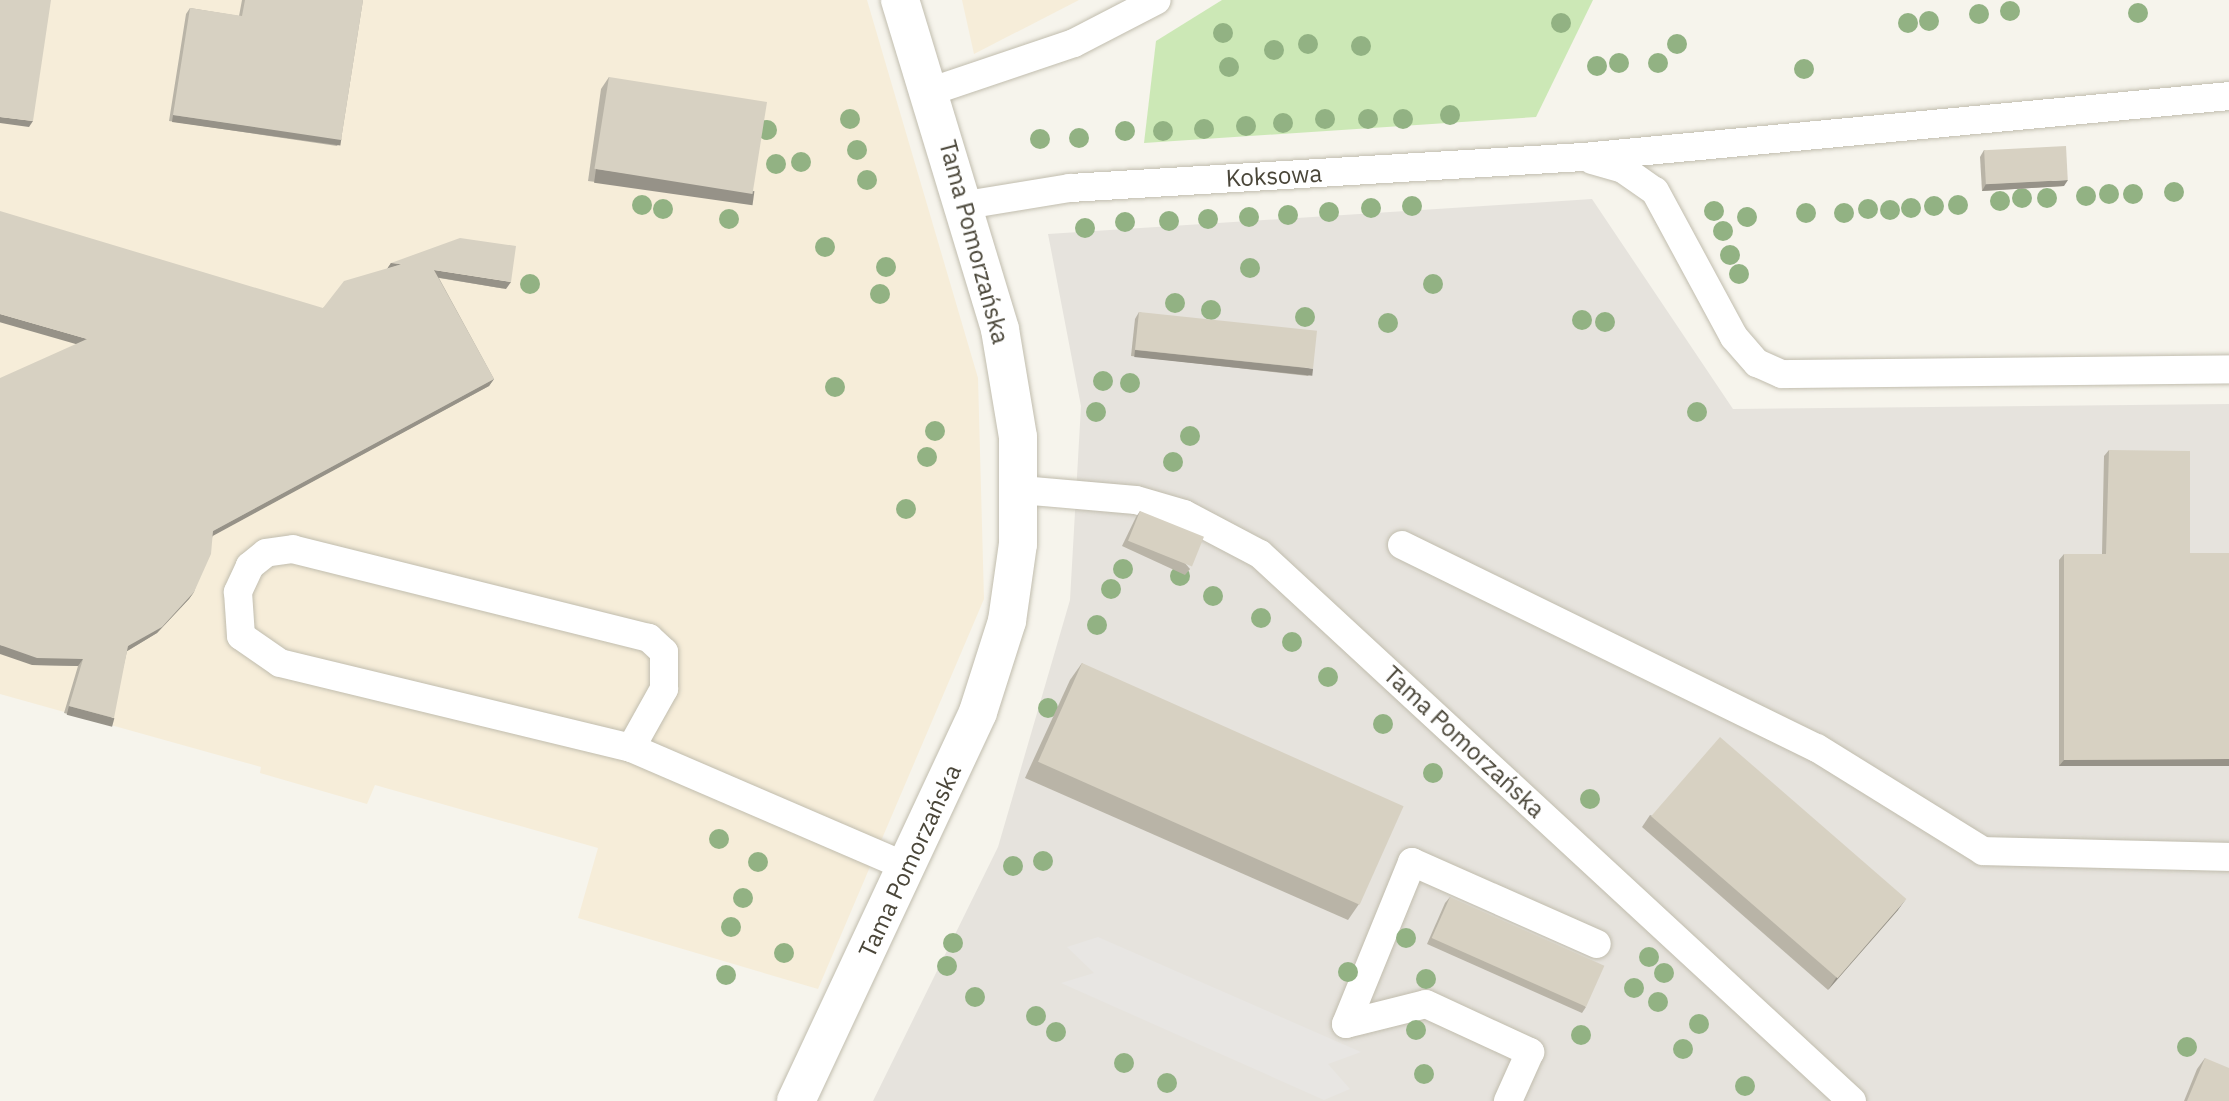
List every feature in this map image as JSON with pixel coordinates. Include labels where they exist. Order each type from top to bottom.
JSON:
[{"type":"street","name":"Tama Pomorzańska","points":[[796,1101],[909,868],[996,660],[1013,585],[1021,490],[1011,381],[966,205],[932,91],[900,0]]},
{"type":"lane","points":[[932,91],[1074,43],[1157,0]]},
{"type":"lane","name":"Koksowa","points":[[966,205],[1070,188],[1583,157],[2229,96]]},
{"type":"lane","points":[[1583,157],[1623,169],[1655,191],[1734,337],[1757,363],[1782,374],[2229,369]]},
{"type":"lane","name":"Tama Pomorzańska","points":[[1021,490],[1136,500],[1184,514],[1260,554],[1852,1101]]},
{"type":"lane","points":[[1402,545],[1817,748],[1983,851],[2229,857]]},
{"type":"lane","points":[[631,748],[664,690],[664,652],[649,638],[293,549],[266,553],[250,566],[238,592],[241,636],[280,663],[631,748],[909,868]]},
{"type":"lane","points":[[1508,1101],[1530,1052],[1426,1004],[1346,1024],[1412,862],[1597,944]]},
{"type":"shaded area","points":[[0,0],[867,0],[978,378],[984,599],[818,989],[578,918],[598,848],[375,785],[367,804],[260,773],[261,767],[0,694]]},
{"type":"shaded area","points":[[962,0],[1079,0],[974,54]]},
{"type":"shaded area","points":[[1592,199],[1733,409],[2229,404],[2229,1101],[873,1101],[998,847],[1070,600],[1081,406],[1048,234]]},
{"type":"shaded area","points":[[1098,937],[1361,1052],[1328,1064],[1350,1089],[1324,1100],[1061,983],[1094,973],[1067,947]]},
{"type":"green space","points":[[1222,0],[1593,0],[1536,117],[1144,143],[1156,41]]},
{"type":"building","points":[[0,0],[51,0],[33,121],[0,117]]},
{"type":"building","points":[[245,0],[363,0],[341,140],[173,115],[190,8],[242,16]]},
{"type":"building","points":[[609,77],[767,102],[752,194],[594,169]]},
{"type":"building","points":[[2066,146],[2068,180],[1986,184],[1984,150]]},
{"type":"building","points":[[0,211],[323,308],[344,281],[402,264],[391,263],[460,238],[516,246],[511,282],[434,270],[494,379],[213,531],[211,554],[194,592],[162,627],[128,646],[114,718],[69,706],[83,659],[37,658],[0,645],[0,378],[87,339],[0,314]]},
{"type":"building","points":[[1139,312],[1317,331],[1313,369],[1135,350]]},
{"type":"building","points":[[2109,450],[2190,451],[2190,553],[2229,553],[2229,759],[2064,760],[2064,554],[2106,554]]},
{"type":"building","points":[[1140,511],[1204,537],[1192,567],[1128,541]]},
{"type":"building","points":[[1082,663],[1404,806],[1360,905],[1038,762]]},
{"type":"building","points":[[1720,737],[1906,899],[1838,978],[1651,816]]},
{"type":"building","points":[[1450,897],[1604,966],[1586,1007],[1432,938]]},
{"type":"building","points":[[2205,1058],[2229,1068],[2229,1101],[2187,1101]]}]
